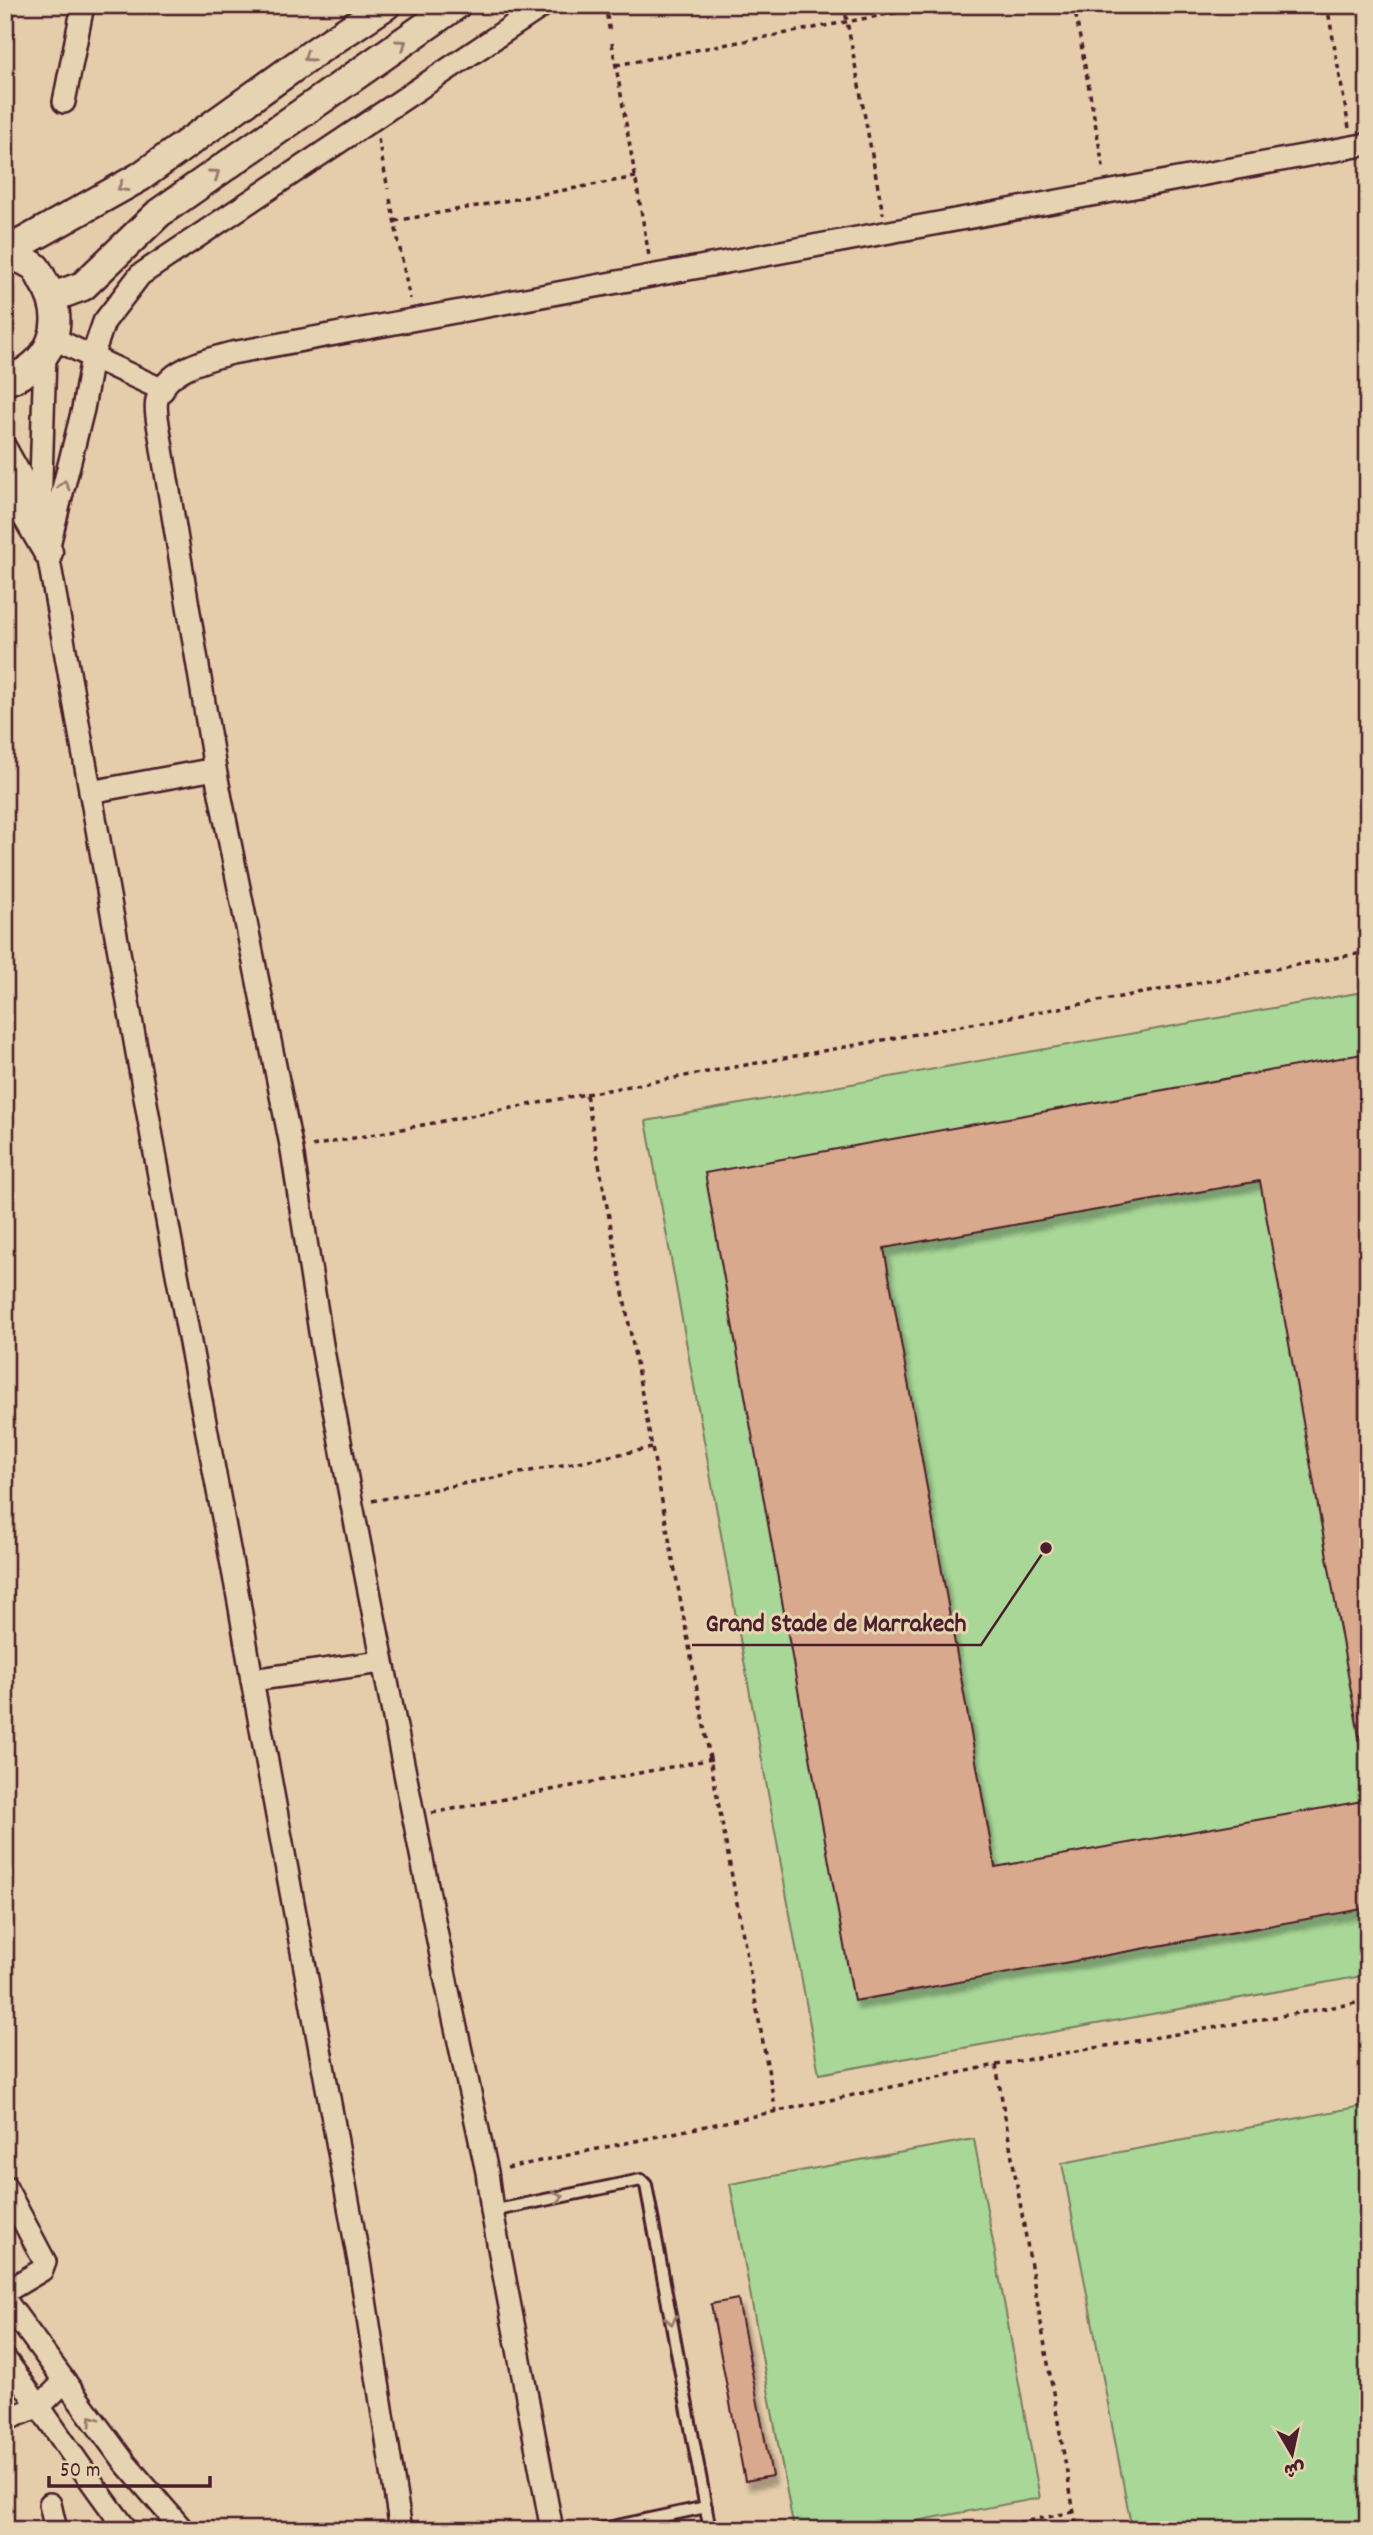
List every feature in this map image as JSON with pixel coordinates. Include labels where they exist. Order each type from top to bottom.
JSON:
[{"type":"street","points":[[64,102],[83,5]]},
{"type":"street","points":[[6,252],[140,177],[348,18],[386,5]]},
{"type":"street","points":[[53,297],[83,286],[159,213],[456,5]]},
{"type":"street","points":[[48,552],[83,409],[92,357],[104,321],[140,275],[544,5]]},
{"type":"street","points":[[552,2530],[487,2172],[381,1662],[322,1345],[292,1150],[215,769],[162,449],[157,401],[168,380],[186,368],[211,358],[1360,146]]},
{"type":"street","points":[[6,252],[35,267],[53,297],[56,325],[49,346],[40,510],[359,2260],[401,2530]]},
{"type":"street","points":[[49,346],[92,357],[163,390]]},
{"type":"street","points":[[5,381],[24,375],[49,346]]},
{"type":"street","points":[[5,447],[40,510]]},
{"type":"street","points":[[5,478],[48,552]]},
{"type":"street","points":[[90,792],[215,769]]},
{"type":"street","points":[[252,1680],[381,1662]]},
{"type":"street","points":[[5,2186],[45,2262],[42,2270],[5,2292]]},
{"type":"street","points":[[5,2300],[125,2463],[183,2530]]},
{"type":"street","points":[[5,2359],[40,2406],[89,2481],[127,2530]]},
{"type":"street","points":[[5,2420],[40,2406],[65,2381]]},
{"type":"street","points":[[50,2504],[56,2530]]},
{"type":"lane","points":[[492,2211],[641,2180],[646,2185],[710,2530]]},
{"type":"lane","points":[[598,2530],[706,2507]]},
{"type":"path","points":[[605,5],[610,33]]},
{"type":"path","points":[[844,5],[887,233]]},
{"type":"path","points":[[617,65],[937,5]]},
{"type":"path","points":[[1074,5],[1108,191]]},
{"type":"path","points":[[1327,5],[1360,146]]},
{"type":"path","points":[[612,43],[653,276]]},
{"type":"path","points":[[373,119],[388,189]]},
{"type":"path","points":[[395,221],[636,177]]},
{"type":"path","points":[[390,199],[414,319]]},
{"type":"path","points":[[292,1150],[1368,952]]},
{"type":"path","points":[[586,1094],[776,2112]]},
{"type":"path","points":[[352,1505],[652,1448]]},
{"type":"path","points":[[412,1816],[712,1759]]},
{"type":"path","points":[[487,2172],[996,2065],[1368,2001]]},
{"type":"path","points":[[996,2065],[1077,2530]]},
{"type":"path","points":[[980,2530],[1074,2512]]},
{"type":"green space","points":[[1368,991],[1368,1975],[819,2074],[646,1121]]},
{"type":"green space","points":[[1368,2105],[1368,2530],[1132,2530],[1062,2163]]},
{"type":"green space","points":[[974,2139],[1040,2498],[868,2530],[794,2530],[730,2184]]},
{"type":"building","points":[[1368,1053],[1368,1735],[1359,1736],[1260,1181],[884,1248],[995,1867],[1368,1800],[1368,1908],[854,2001],[705,1173]]},
{"type":"building","points":[[738,2299],[772,2476],[745,2481],[711,2304]]},
{"type":"place","name":"Grand Stade de Marrakech","points":[[1046,1548]]}]
